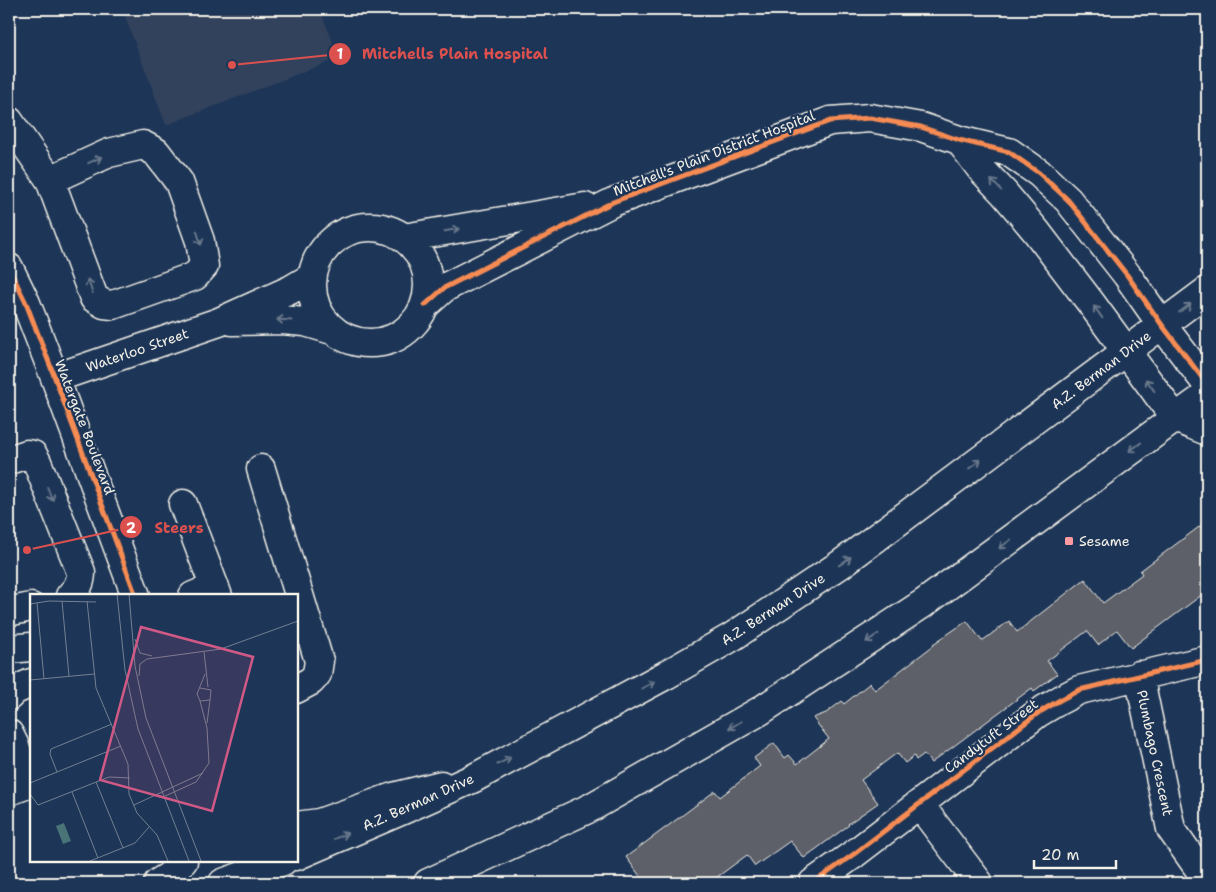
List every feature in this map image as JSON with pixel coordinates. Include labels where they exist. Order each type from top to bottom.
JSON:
[{"type":"street","name":"Mitchell's Plain District Hospital","points":[[425,305],[444,288],[613,202],[830,121],[870,118],[920,127],[959,140],[1009,152],[1039,173],[1068,200],[1127,275],[1207,384]]},
{"type":"street","points":[[9,121],[50,180],[94,298],[104,304],[113,306],[195,276],[204,266],[200,241],[179,182],[156,152],[143,145],[110,153],[50,180]]},
{"type":"street","points":[[959,140],[981,169],[1036,231],[1175,418],[1207,431]]},
{"type":"street","name":"Mitchell's Plain District Hospital","points":[[404,238],[613,202]]},
{"type":"street","name":"Mitchell's Plain District Hospital","points":[[363,227],[383,228],[404,238],[417,251],[426,268],[428,286],[425,305],[416,322],[402,334],[385,342],[366,344],[348,340],[332,330],[319,316],[312,298],[312,277],[316,261],[327,245],[344,232],[363,227]]},
{"type":"street","name":"Watergate Boulevard","points":[[9,268],[26,303],[135,594]]},
{"type":"street","name":"Waterloo Street","points":[[55,378],[219,322],[290,290],[312,277]]},
{"type":"street","name":"A.Z. Berman Drive","points":[[298,855],[474,778],[666,675],[732,637],[841,564],[1207,291]]},
{"type":"street","name":"Waterloo Street","points":[[219,322],[282,320],[305,322],[332,330]]},
{"type":"street","points":[[428,883],[590,808],[760,711],[924,603],[1207,396]]},
{"type":"street","points":[[9,460],[27,454],[32,455],[37,462],[81,572],[81,582],[72,594]]},
{"type":"street","points":[[261,470],[319,660],[317,674],[311,681],[298,688]]},
{"type":"street","points":[[183,504],[209,593]]},
{"type":"street","points":[[9,608],[12,611],[30,607]]},
{"type":"street","points":[[9,649],[30,647]]},
{"type":"street","name":"Candytuft Street","points":[[813,883],[1038,714],[1060,700],[1080,690],[1207,660]]},
{"type":"street","name":"Plumbago Crescent","points":[[1139,675],[1171,830],[1207,880]]},
{"type":"street","points":[[9,696],[13,691],[30,682]]},
{"type":"street","points":[[9,734],[15,746],[23,787]]},
{"type":"street","points":[[298,826],[320,823],[393,797],[474,778]]},
{"type":"street","points":[[919,804],[979,883]]},
{"type":"street","points":[[158,883],[169,876],[182,862]]},
{"type":"street","points":[[223,883],[280,862]]},
{"type":"shaded area","points":[[122,9],[320,9],[339,58],[166,125]]},
{"type":"building","points":[[1207,521],[1207,591],[1131,648],[1117,630],[1098,645],[1087,631],[1047,661],[1057,674],[1034,691],[1032,688],[931,763],[924,754],[916,760],[914,756],[905,763],[897,753],[861,780],[878,803],[804,858],[790,841],[755,866],[747,855],[709,883],[645,883],[626,857],[715,791],[720,797],[760,766],[754,758],[774,743],[785,758],[789,755],[797,764],[829,739],[813,718],[826,713],[842,701],[844,704],[870,683],[875,690],[933,644],[967,621],[982,641],[1009,621],[1017,632],[1085,579],[1103,603],[1142,574],[1140,571]]},
{"type":"cycle path","points":[[425,305],[444,288],[613,202],[830,121],[870,118],[921,127],[959,140],[1009,152],[1039,173],[1068,200],[1127,275],[1207,384]]},
{"type":"cycle path","points":[[9,268],[26,303],[135,594]]},
{"type":"cycle path","points":[[813,883],[854,854],[1038,713],[1060,700],[1079,690],[1207,660]]},
{"type":"place","name":"Mitchells Plain Hospital","points":[[232,65]]},
{"type":"place","name":"Sesame","points":[[1069,541]]},
{"type":"place","name":"Steers","points":[[27,550]]}]
